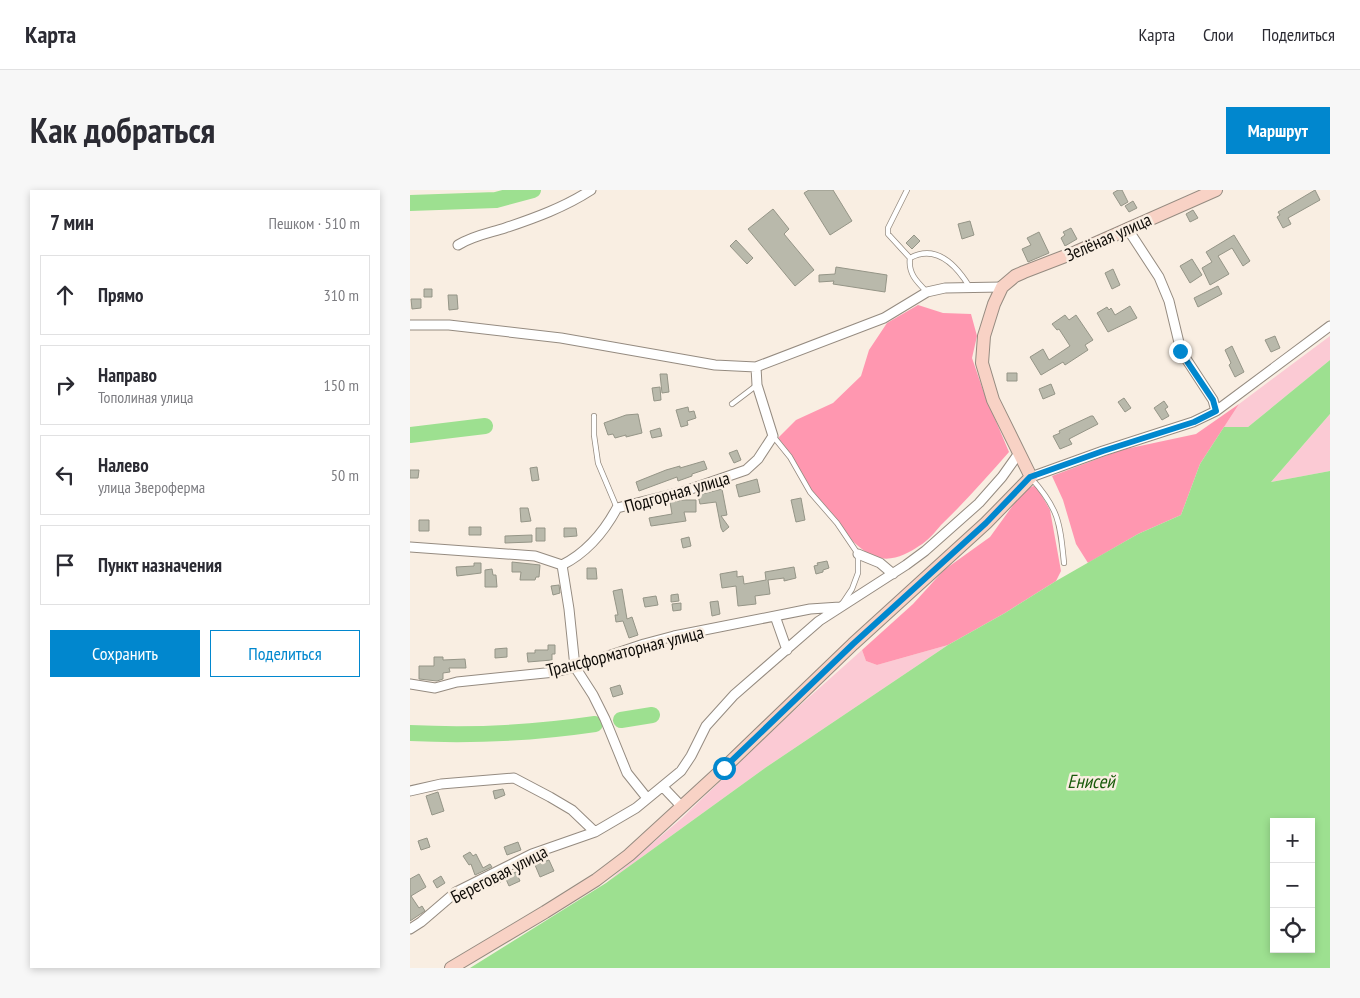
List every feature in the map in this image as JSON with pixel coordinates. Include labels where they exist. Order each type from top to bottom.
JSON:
[{"type":"street","points":[[458,246],[466,240],[508,227],[561,207],[575,201],[591,190]]},
{"type":"street","name":"Зелёная улица","points":[[1002,287],[1015,276],[1076,252],[1216,190]]},
{"type":"street","points":[[1127,228],[1159,277],[1169,302],[1180,351],[1213,400],[1216,411]]},
{"type":"street","points":[[410,325],[449,325],[561,338],[715,365],[756,367],[884,318],[927,292],[945,288],[1002,287],[994,304],[984,336],[982,363],[993,400],[1030,477]]},
{"type":"street","points":[[451,968],[596,880],[629,855],[853,644],[986,523],[1030,477],[1194,422],[1216,411],[1330,326]]},
{"type":"street","points":[[756,367],[756,385],[773,436]]},
{"type":"street","name":"Подгорная улица","points":[[562,566],[576,558],[593,542],[617,508],[685,491],[746,470],[758,459],[773,436]]},
{"type":"street","name":"Береговая улица","points":[[410,929],[456,892],[532,854],[595,832],[636,808],[663,787],[681,771],[706,726],[734,695],[787,650],[798,638],[840,607],[926,551],[979,503],[1002,477],[1018,453]]},
{"type":"street","points":[[410,547],[535,556],[562,566],[575,667],[593,695],[628,773],[647,798]]},
{"type":"street","points":[[858,554],[880,563],[893,574]]},
{"type":"street","name":"Трансформаторная улица","points":[[410,684],[435,688],[457,682],[555,672],[666,638],[810,609],[840,607]]},
{"type":"street","points":[[775,616],[787,650]]},
{"type":"street","points":[[410,791],[441,784],[514,778],[572,810],[595,832]]},
{"type":"street","points":[[663,787],[682,807]]},
{"type":"lane","points":[[907,190],[888,228],[888,234],[910,258]]},
{"type":"lane","points":[[910,258],[927,252],[940,257],[962,274],[970,288]]},
{"type":"lane","points":[[910,258],[911,273],[927,292]]},
{"type":"lane","points":[[732,404],[756,385]]},
{"type":"lane","points":[[594,416],[594,435],[598,463],[617,508]]},
{"type":"lane","points":[[773,436],[790,457],[810,492],[837,523],[858,554],[858,572],[852,588],[840,607]]},
{"type":"lane","points":[[1030,477],[1044,492],[1055,511],[1060,526],[1064,563]]},
{"type":"shaded area","points":[[918,305],[943,313],[971,314],[977,336],[972,358],[984,393],[1009,452],[925,542],[901,556],[885,559],[867,552],[852,541],[823,507],[778,438],[796,420],[833,403],[861,376],[869,350],[887,323]]},
{"type":"shaded area","points":[[1330,336],[1330,360],[1248,427],[1224,427],[1239,404]]},
{"type":"shaded area","points":[[1239,404],[1200,464],[1181,515],[1138,534],[1088,563],[1076,544],[1063,500],[1052,476],[1121,450],[1196,434]]},
{"type":"shaded area","points":[[1330,414],[1330,471],[1271,482]]},
{"type":"shaded area","points":[[1036,485],[1050,510],[1061,571],[1056,581],[1005,613],[948,645],[877,665],[866,661],[862,650],[913,604],[944,570],[990,537],[1024,490]]},
{"type":"shaded area","points":[[948,645],[765,768],[606,883],[681,819],[788,716],[862,650],[866,661],[877,665]]},
{"type":"water","name":"Енисей","points":[[1330,360],[1330,414],[1271,482],[1330,471],[1330,968],[470,968],[606,883],[765,768],[948,645],[1138,534],[1181,515],[1200,464],[1224,427],[1248,427]]},
{"type":"building","points":[[809,190],[833,190],[852,221],[830,235],[804,193]]},
{"type":"building","points":[[1122,190],[1128,202],[1121,206],[1113,193]]},
{"type":"building","points":[[1315,190],[1320,200],[1288,218],[1291,224],[1283,228],[1277,217],[1280,215],[1278,212]]},
{"type":"building","points":[[1133,201],[1137,208],[1129,212],[1125,206]]},
{"type":"building","points":[[773,209],[789,229],[784,234],[814,270],[795,286],[748,229]]},
{"type":"building","points":[[1193,210],[1198,218],[1190,222],[1186,214]]},
{"type":"building","points":[[970,221],[974,235],[962,239],[958,224]]},
{"type":"building","points":[[1071,228],[1077,239],[1065,246],[1061,238],[1065,235],[1063,232]]},
{"type":"building","points":[[1039,232],[1049,253],[1028,262],[1022,249],[1031,245],[1027,238]]},
{"type":"building","points":[[914,235],[920,241],[912,249],[906,243]]},
{"type":"building","points":[[1234,235],[1250,261],[1243,266],[1232,248],[1218,256],[1229,274],[1210,285],[1202,268],[1212,262],[1206,252]]},
{"type":"building","points":[[736,240],[753,258],[747,264],[730,246]]},
{"type":"building","points":[[1192,259],[1202,275],[1190,283],[1180,266]]},
{"type":"building","points":[[836,267],[887,275],[885,292],[833,284],[834,281],[819,282],[819,275],[835,274]]},
{"type":"building","points":[[1113,269],[1120,285],[1112,289],[1105,273]]},
{"type":"building","points":[[1218,286],[1222,294],[1198,307],[1194,298]]},
{"type":"building","points":[[424,289],[432,289],[432,297],[424,297]]},
{"type":"building","points":[[448,295],[457,295],[458,309],[449,310]]},
{"type":"building","points":[[411,299],[421,299],[421,308],[412,309]]},
{"type":"building","points":[[1130,306],[1137,318],[1108,332],[1097,313],[1107,307],[1109,310],[1111,308],[1115,315]]},
{"type":"building","points":[[1065,315],[1069,320],[1076,315],[1093,340],[1085,345],[1088,350],[1065,365],[1063,362],[1041,375],[1030,357],[1043,349],[1049,360],[1070,346],[1059,329],[1057,330],[1052,324]]},
{"type":"building","points":[[1275,336],[1280,348],[1271,352],[1265,340]]},
{"type":"building","points":[[1232,346],[1244,372],[1235,377],[1225,350]]},
{"type":"building","points":[[1007,373],[1017,373],[1017,381],[1007,381]]},
{"type":"building","points":[[660,374],[667,374],[669,392],[662,393]]},
{"type":"building","points":[[1051,384],[1055,394],[1043,399],[1039,389]]},
{"type":"building","points":[[660,387],[661,400],[654,401],[652,388]]},
{"type":"building","points":[[1124,398],[1131,408],[1125,412],[1118,402]]},
{"type":"building","points":[[1164,401],[1168,407],[1165,409],[1169,416],[1162,420],[1154,408]]},
{"type":"building","points":[[688,407],[689,412],[694,411],[696,418],[687,421],[688,425],[681,427],[676,410]]},
{"type":"building","points":[[638,414],[642,433],[615,438],[613,434],[608,435],[604,423],[626,415]]},
{"type":"building","points":[[1093,416],[1098,424],[1069,439],[1072,444],[1060,449],[1053,436],[1060,433],[1059,431]]},
{"type":"building","points":[[660,428],[662,436],[652,438],[650,431]]},
{"type":"building","points":[[737,450],[741,460],[734,463],[729,453]]},
{"type":"building","points":[[704,461],[707,469],[692,474],[692,476],[678,481],[677,477],[639,491],[636,482],[666,470]]},
{"type":"building","points":[[537,467],[539,480],[532,481],[530,468]]},
{"type":"building","points":[[410,470],[419,470],[418,478],[410,478]]},
{"type":"building","points":[[757,479],[760,492],[739,497],[736,485]]},
{"type":"building","points":[[722,489],[727,515],[721,516],[729,527],[723,532],[716,502],[700,504],[698,495]]},
{"type":"building","points":[[801,498],[805,520],[796,522],[791,500]]},
{"type":"building","points":[[696,500],[696,512],[684,512],[686,521],[651,526],[649,518],[672,514],[670,502]]},
{"type":"building","points":[[520,508],[528,508],[531,521],[521,522]]},
{"type":"building","points":[[419,520],[429,520],[429,531],[419,531]]},
{"type":"building","points":[[469,527],[481,527],[481,535],[469,535]]},
{"type":"building","points":[[536,528],[545,528],[545,541],[536,541]]},
{"type":"building","points":[[564,528],[576,528],[577,536],[564,537]]},
{"type":"building","points":[[532,535],[532,542],[505,543],[505,536]]},
{"type":"building","points":[[689,537],[691,546],[683,548],[681,539]]},
{"type":"building","points":[[827,561],[829,568],[816,574],[814,566],[818,565],[817,563]]},
{"type":"building","points":[[512,562],[540,565],[539,577],[536,577],[535,580],[520,580],[521,572],[512,572]]},
{"type":"building","points":[[474,563],[481,563],[481,573],[457,576],[456,567],[474,566]]},
{"type":"building","points":[[794,567],[796,578],[784,581],[784,578],[768,580],[770,594],[755,596],[756,604],[738,606],[736,586],[722,588],[720,574],[737,571],[737,577],[743,576],[744,584],[766,580],[765,572]]},
{"type":"building","points":[[587,568],[596,568],[597,579],[587,579]]},
{"type":"building","points":[[492,569],[493,575],[496,575],[497,587],[485,587],[485,570]]},
{"type":"building","points":[[559,585],[560,593],[553,595],[551,586]]},
{"type":"building","points":[[622,589],[627,619],[632,617],[638,635],[629,638],[623,621],[616,622],[615,615],[618,615],[613,591]]},
{"type":"building","points":[[678,594],[679,601],[671,602],[671,595]]},
{"type":"building","points":[[656,596],[658,605],[645,607],[643,598]]},
{"type":"building","points":[[718,601],[720,614],[712,616],[710,602]]},
{"type":"building","points":[[681,603],[681,610],[673,611],[672,604]]},
{"type":"building","points":[[548,645],[555,645],[555,654],[552,654],[552,660],[528,662],[527,653],[535,653],[535,650],[548,650]]},
{"type":"building","points":[[507,648],[507,657],[495,658],[495,649]]},
{"type":"building","points":[[434,657],[443,657],[443,660],[465,659],[466,668],[449,668],[450,672],[443,673],[443,679],[437,681],[419,679],[419,666],[434,666]]},
{"type":"building","points":[[620,685],[623,694],[613,697],[610,688]]},
{"type":"building","points":[[503,789],[505,795],[495,799],[493,791]]},
{"type":"building","points":[[438,792],[444,811],[432,815],[426,796]]},
{"type":"building","points":[[427,838],[430,847],[421,850],[418,841]]},
{"type":"building","points":[[518,842],[521,850],[507,855],[504,847]]},
{"type":"building","points":[[470,852],[473,856],[476,854],[483,868],[490,864],[492,867],[475,875],[471,864],[469,865],[463,856]]},
{"type":"building","points":[[549,860],[554,871],[540,877],[535,865]]},
{"type":"building","points":[[516,872],[520,881],[509,886],[505,877]]},
{"type":"building","points":[[419,874],[426,887],[411,896],[419,908],[422,906],[425,911],[410,921],[410,879]]},
{"type":"building","points":[[441,876],[445,883],[437,888],[433,881]]},
{"type":"building","points":[[498,878],[501,882],[491,887],[489,882]]},
{"type":"waterway","points":[[410,203],[496,200],[533,190]]},
{"type":"waterway","points":[[410,435],[485,426]]},
{"type":"waterway","points":[[621,720],[652,715]]},
{"type":"waterway","points":[[410,733],[503,733],[595,724]]},
{"type":"route","points":[[724,768],[823,672],[986,523],[1030,477],[1194,422],[1216,411],[1213,400],[1180,351]]}]
